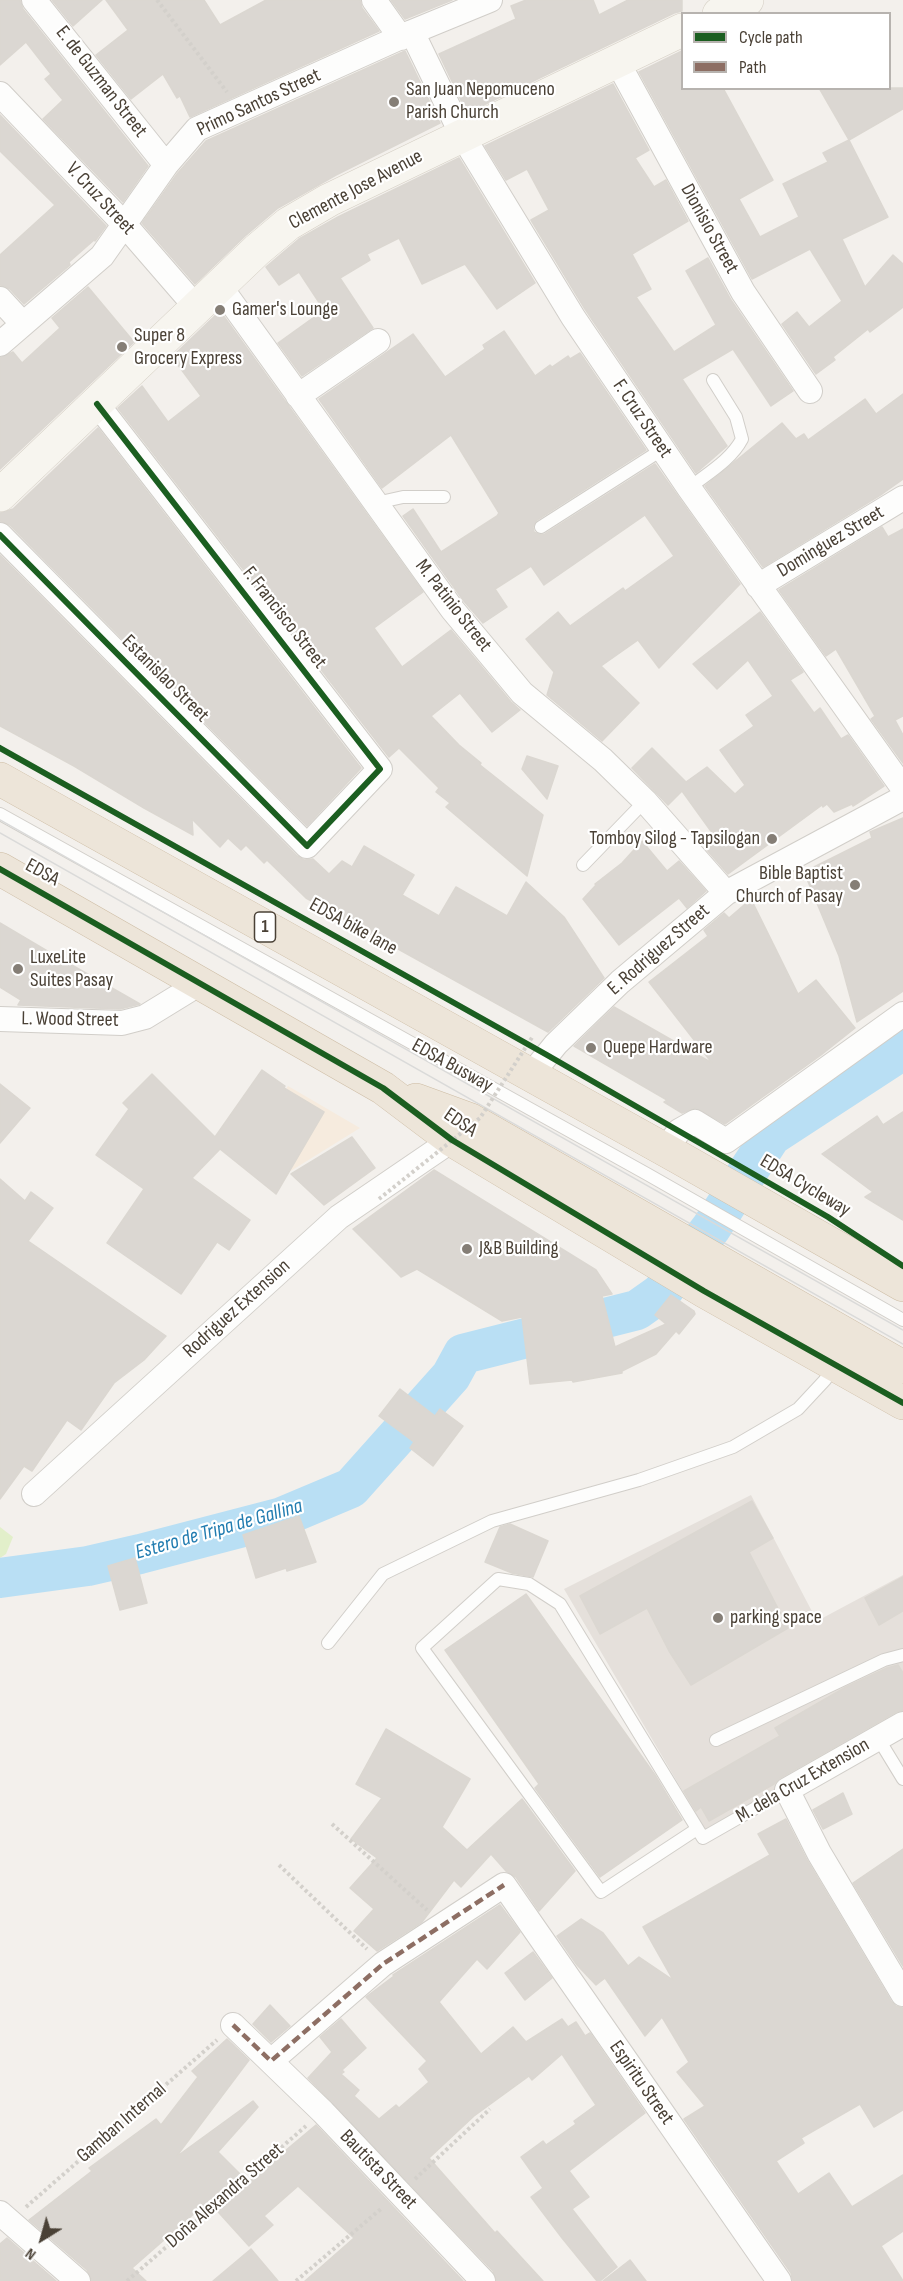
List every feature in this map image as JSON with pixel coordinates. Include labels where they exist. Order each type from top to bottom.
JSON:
[{"type":"highway","name":"1","points":[[0,779],[537,1055],[663,1160],[750,1198],[903,1286]]},
{"type":"highway","name":"EDSA","points":[[0,869],[202,982],[383,1088],[452,1140],[634,1231],[704,1291],[903,1403]]},
{"type":"highway","points":[[383,1088],[471,1120],[634,1231],[903,1367]]},
{"type":"street","name":"E. de Guzman Street","points":[[34,0],[166,165]]},
{"type":"street","name":"F. Cruz Street","points":[[374,0],[406,35],[462,135],[573,317],[689,488],[903,788]]},
{"type":"street","points":[[723,12],[747,0]]},
{"type":"street","name":"Primo Santos Street","points":[[0,344],[102,256],[166,165],[197,129],[487,1]]},
{"type":"street","name":"Clemente Jose Avenue","points":[[0,495],[219,285],[288,224],[329,200],[681,30]]},
{"type":"street","name":"Dionisio Street","points":[[617,61],[743,292],[810,391]]},
{"type":"street","name":"V. Cruz Street","points":[[0,94],[125,225],[196,307]]},
{"type":"street","name":"M. Patinio Street","points":[[219,285],[452,609],[522,693],[603,760],[645,801],[726,893]]},
{"type":"street","points":[[0,299],[23,324]]},
{"type":"street","points":[[298,396],[378,341]]},
{"type":"street","name":"F. Francisco Street","points":[[97,404],[380,769],[307,846]]},
{"type":"street","name":"Dominguez Street","points":[[758,586],[903,498]]},
{"type":"street","name":"Estanislao Street","points":[[0,535],[307,846]]},
{"type":"street","name":"E. Rodriguez Street","points":[[537,1055],[726,893],[903,798]]},
{"type":"street","name":"L. Wood Street","points":[[0,1018],[122,1023],[145,1017],[202,982]]},
{"type":"street","points":[[663,1160],[679,1131],[695,1122],[726,1141],[903,1014]]},
{"type":"street","name":"Rodriguez Extension","points":[[34,1494],[339,1217],[452,1140]]},
{"type":"street","name":"M. dela Cruz Extension","points":[[787,1790],[903,1724]]},
{"type":"street","points":[[787,1790],[819,1853],[903,1994]]},
{"type":"street","name":"Espiritu Street","points":[[443,1924],[504,1885],[779,2281]]},
{"type":"street","points":[[271,2061],[383,1964],[443,1924]]},
{"type":"street","name":"Bautista Street","points":[[233,2025],[323,2112],[483,2281]]},
{"type":"street","points":[[3,2221],[78,2281]]},
{"type":"lane","points":[[689,488],[723,462],[739,446],[742,438],[736,417],[713,380]]},
{"type":"lane","points":[[541,527],[663,450]]},
{"type":"lane","points":[[376,503],[403,497],[444,497]]},
{"type":"lane","points":[[583,865],[645,801]]},
{"type":"lane","name":"EDSA Busway","points":[[0,814],[663,1160],[792,1257],[903,1320]]},
{"type":"lane","points":[[328,1643],[383,1574],[492,1521],[639,1480],[733,1447],[798,1409],[825,1380],[834,1364]]},
{"type":"lane","name":"M. dela Cruz Extension","points":[[700,1833],[560,1604],[529,1584],[498,1580],[422,1648],[601,1892],[700,1833],[787,1790]]},
{"type":"lane","points":[[716,1740],[884,1660],[903,1655]]},
{"type":"lane","points":[[878,1738],[903,1779]]},
{"type":"path","points":[[157,0],[240,109]]},
{"type":"path","points":[[379,1199],[480,1118],[537,1055],[516,1037]]},
{"type":"path","points":[[332,1824],[443,1924]]},
{"type":"path","points":[[279,1865],[383,1964]]},
{"type":"path","points":[[296,2281],[400,2192],[490,2109]]},
{"type":"shaded area","points":[[288,1086],[360,1128],[289,1172],[253,1139]]},
{"type":"shaded area","points":[[751,1495],[817,1621],[903,1575],[903,1720],[706,1831],[564,1589]]},
{"type":"green space","points":[[0,1527],[13,1537],[6,1554],[0,1558]]},
{"type":"building","points":[[0,0],[20,0],[23,9],[148,166],[123,202],[43,119],[63,100],[45,79],[51,74],[26,42],[0,65]]},
{"type":"building","points":[[52,0],[102,0],[73,26]]},
{"type":"building","points":[[106,0],[204,0],[220,25],[266,0],[360,0],[362,8],[379,31],[190,117],[180,96],[177,98],[163,74],[131,99],[96,55],[128,30]]},
{"type":"building","points":[[391,0],[452,0],[405,19]]},
{"type":"building","points":[[526,0],[593,0],[599,15],[628,0],[682,0],[682,11],[467,113],[439,54],[516,19],[511,6]]},
{"type":"building","points":[[405,51],[440,123],[336,175],[278,208],[195,284],[142,223],[177,174],[206,141]]},
{"type":"building","points":[[681,51],[681,90],[724,90],[773,180],[739,199],[760,237],[799,217],[783,184],[828,162],[823,153],[849,140],[888,217],[842,239],[865,287],[893,255],[903,264],[903,307],[870,332],[868,329],[833,357],[835,360],[816,374],[782,324],[797,312],[809,327],[842,301],[810,249],[752,279],[639,72]]},
{"type":"building","points":[[613,84],[649,150],[635,158],[654,187],[666,180],[688,221],[632,254],[651,289],[636,297],[674,352],[716,325],[686,271],[708,258],[731,300],[793,391],[771,406],[733,349],[682,379],[727,446],[696,473],[585,309],[531,220],[549,210],[527,169],[506,180],[485,146]]},
{"type":"building","points":[[903,88],[903,109],[849,140],[820,90]]},
{"type":"building","points":[[0,115],[106,226],[95,241],[69,262],[70,265],[24,304],[10,289],[0,285],[0,255],[55,205],[0,151]]},
{"type":"building","points":[[459,158],[535,283],[497,309],[465,264],[422,284],[399,238],[367,254],[370,260],[340,278],[373,328],[302,376],[278,343],[324,310],[299,272],[279,285],[266,267],[299,239],[338,217]]},
{"type":"building","points":[[88,287],[134,342],[0,469],[0,358],[13,352],[22,363],[60,328],[52,318]]},
{"type":"building","points":[[220,311],[423,592],[374,628],[402,667],[451,630],[520,710],[492,732],[460,693],[431,716],[459,745],[481,763],[480,765],[543,815],[527,876],[446,807],[450,803],[436,792],[439,788],[399,748],[389,757],[118,408],[142,386],[168,422],[201,396],[172,357]]},
{"type":"building","points":[[504,331],[535,376],[550,365],[552,367],[568,356],[570,359],[580,353],[646,450],[537,520],[533,527],[534,532],[545,534],[655,464],[740,584],[659,668],[638,640],[601,666],[639,703],[602,741],[547,695],[554,672],[526,639],[558,612],[570,626],[623,588],[625,591],[674,556],[645,515],[544,585],[531,566],[495,589],[507,607],[483,623],[463,600],[403,516],[413,509],[441,552],[499,513],[451,435],[382,488],[319,399],[413,334],[445,377],[485,349],[483,345]]},
{"type":"building","points":[[903,394],[903,479],[763,567],[705,486],[782,423],[796,439],[804,434],[808,440],[865,399],[876,414]]},
{"type":"building","points":[[98,428],[361,768],[307,826],[10,525],[0,521],[0,513],[13,509]]},
{"type":"building","points":[[882,527],[888,537],[903,529],[903,716],[895,720],[903,735],[903,763],[871,719],[875,716],[836,649],[826,656],[779,590]]},
{"type":"building","points":[[0,555],[297,856],[304,860],[313,859],[329,874],[342,861],[352,867],[364,846],[414,875],[402,895],[439,916],[456,887],[507,916],[526,882],[564,917],[604,978],[548,1032],[306,898],[267,860],[264,863],[246,845],[241,850],[228,838],[220,847],[192,819],[193,835],[0,726]]},
{"type":"building","points":[[760,612],[803,672],[790,680],[814,713],[820,708],[841,739],[848,735],[884,786],[853,806],[852,804],[834,812],[827,804],[823,807],[822,805],[728,874],[706,849],[718,841],[682,791],[668,805],[632,768],[652,748],[686,782],[707,767],[735,794],[745,785],[720,750],[754,726],[746,715],[773,696],[748,660],[717,689],[693,664]]},
{"type":"building","points":[[527,756],[558,766],[547,799],[522,769]]},
{"type":"building","points":[[903,818],[903,991],[857,1022],[839,956],[804,872],[872,838],[870,832]]},
{"type":"building","points":[[642,841],[667,871],[679,861],[706,891],[687,908],[679,898],[619,945],[583,899],[595,884],[622,863]]},
{"type":"building","points":[[751,899],[798,994],[816,980],[855,1028],[725,1124],[696,1108],[682,1113],[664,1102],[667,1100],[574,1046],[614,1007],[712,1063],[649,982],[708,936],[704,930],[724,913],[729,918]]},
{"type":"building","points":[[0,923],[140,1004],[120,1009],[18,1005],[21,1000],[0,987]]},
{"type":"building","points":[[262,1070],[285,1086],[284,1088],[324,1112],[276,1194],[220,1149],[192,1178],[250,1220],[229,1250],[217,1242],[181,1294],[107,1243],[144,1189],[96,1155],[129,1109],[123,1103],[152,1074],[215,1137]]},
{"type":"building","points":[[0,1084],[30,1108],[0,1143]]},
{"type":"building","points":[[903,1112],[903,1220],[865,1197],[873,1192],[822,1154],[877,1116],[883,1125]]},
{"type":"building","points":[[352,1137],[375,1168],[324,1205],[291,1174]]},
{"type":"building","name":"J&B Building","points":[[434,1170],[596,1270],[612,1294],[602,1296],[615,1347],[666,1324],[655,1315],[671,1295],[695,1314],[679,1334],[676,1331],[656,1354],[622,1373],[573,1382],[572,1380],[530,1384],[522,1317],[502,1321],[417,1269],[401,1277],[353,1229]]},
{"type":"building","points":[[0,1179],[25,1201],[31,1192],[53,1208],[28,1241],[166,1336],[144,1360],[114,1383],[81,1430],[67,1420],[32,1471],[24,1466],[0,1499]]},
{"type":"building","points":[[400,1389],[435,1416],[440,1409],[463,1426],[433,1466],[410,1448],[414,1442],[379,1416]]},
{"type":"building","points":[[752,1501],[773,1538],[749,1552],[788,1628],[691,1685],[669,1651],[647,1608],[600,1634],[580,1596]]},
{"type":"building","points":[[299,1516],[316,1562],[287,1571],[286,1568],[256,1578],[243,1535]]},
{"type":"building","points":[[510,1524],[548,1541],[533,1577],[512,1573],[485,1562],[500,1527]]},
{"type":"building","points":[[135,1558],[147,1603],[120,1610],[108,1566]]},
{"type":"building","points":[[903,1577],[903,1611],[879,1625],[865,1598]]},
{"type":"building","points":[[526,1594],[655,1775],[682,1820],[600,1877],[535,1788],[539,1784],[445,1650]]},
{"type":"building","points":[[898,1665],[903,1673],[903,1710],[780,1778],[774,1784],[709,1821],[701,1807],[696,1811],[684,1791],[780,1736],[775,1728],[846,1687]]},
{"type":"building","points":[[386,1729],[470,1779],[442,1827],[467,1850],[522,1799],[575,1871],[539,1911],[516,1877],[506,1871],[491,1854],[461,1887],[454,1880],[422,1922],[377,1951],[354,1931],[374,1909],[350,1888],[377,1858],[351,1839],[382,1798],[356,1784]]},
{"type":"building","points":[[843,1793],[852,1814],[823,1829],[813,1810]]},
{"type":"building","points":[[786,1819],[807,1860],[891,2001],[903,2008],[903,2110],[874,2127],[860,2104],[801,2138],[804,2143],[776,2161],[798,2194],[829,2173],[852,2207],[903,2175],[903,2231],[881,2246],[903,2281],[793,2281],[791,2273],[684,2119],[705,2106],[677,2072],[689,2062],[662,2017],[645,2036],[605,1978],[596,1985],[577,1965],[557,1936],[581,1919],[603,1933],[628,1966],[639,1957],[673,1980],[643,1927],[770,1855],[758,1834]]},
{"type":"building","points":[[903,1849],[903,1966],[853,1883]]},
{"type":"building","points":[[500,1905],[520,1932],[487,1969],[477,1959],[439,2002],[481,2054],[513,2027],[526,2042],[562,2019],[568,2027],[576,2022],[585,2036],[590,2033],[645,2113],[569,2171],[589,2197],[572,2209],[617,2267],[600,2281],[597,2281],[531,2197],[543,2188],[521,2157],[543,2141],[546,2145],[576,2124],[574,2121],[596,2105],[562,2054],[532,2080],[529,2076],[474,2116],[429,2158],[495,2233],[497,2231],[543,2281],[497,2281],[493,2271],[308,2078],[332,2052],[320,2037],[341,2019],[366,2048],[342,2070],[344,2072],[341,2074],[359,2090],[354,2096],[379,2119],[396,2105],[399,2108],[429,2082],[419,2069],[427,2061],[366,1997],[393,1975]]},
{"type":"building","points":[[533,1952],[552,1978],[525,2000],[505,1973]]},
{"type":"building","points":[[270,2005],[290,2026],[271,2042],[253,2024]]},
{"type":"building","points":[[227,2039],[249,2060],[176,2157],[253,2101],[258,2107],[218,2152],[248,2182],[316,2125],[463,2281],[305,2281],[354,2238],[298,2186],[264,2216],[273,2225],[249,2246],[211,2204],[201,2214],[197,2211],[132,2268],[146,2281],[92,2281],[87,2270],[29,2220],[92,2171],[89,2168],[156,2119],[161,2125],[198,2077],[192,2071]]},
{"type":"building","points":[[7,2238],[56,2281],[0,2281],[0,2244]]},
{"type":"building","points":[[251,2249],[278,2281],[213,2281]]},
{"type":"building","points":[[630,2260],[646,2281],[603,2281]]},
{"type":"waterway","name":"Estero de Tripa de Gallina","points":[[0,1578],[88,1566],[140,1554],[282,1517],[351,1488],[451,1376],[463,1354],[637,1310],[661,1293],[711,1228],[771,1136],[903,1050]]},
{"type":"tram line","points":[[0,820],[903,1330]]},
{"type":"tram line","points":[[0,833],[903,1344]]},
{"type":"marked path","points":[[233,2025],[271,2061],[383,1964],[504,1885]]},
{"type":"cycle path","points":[[0,535],[307,846],[380,769],[97,404]]},
{"type":"cycle path","name":"EDSA bike lane","points":[[0,748],[547,1055],[828,1217],[903,1266]]},
{"type":"cycle path","points":[[0,869],[383,1088],[452,1140],[704,1291],[903,1403]]},
{"type":"place","name":"San Juan Nepomuceno Parish Church","points":[[394,102]]},
{"type":"place","name":"Gamer's Lounge","points":[[220,310]]},
{"type":"place","name":"Super 8 Grocery Express","points":[[122,347]]},
{"type":"place","name":"Tomboy Silog - Tapsilogan","points":[[772,839]]},
{"type":"place","name":"Bible Baptist Church of Pasay","points":[[855,885]]},
{"type":"place","name":"LuxeLite Suites Pasay","points":[[18,969]]},
{"type":"place","name":"Quepe Hardware","points":[[591,1048]]},
{"type":"place","name":"J&B Building","points":[[467,1249]]},
{"type":"place","name":"parking space","points":[[718,1618]]}]
